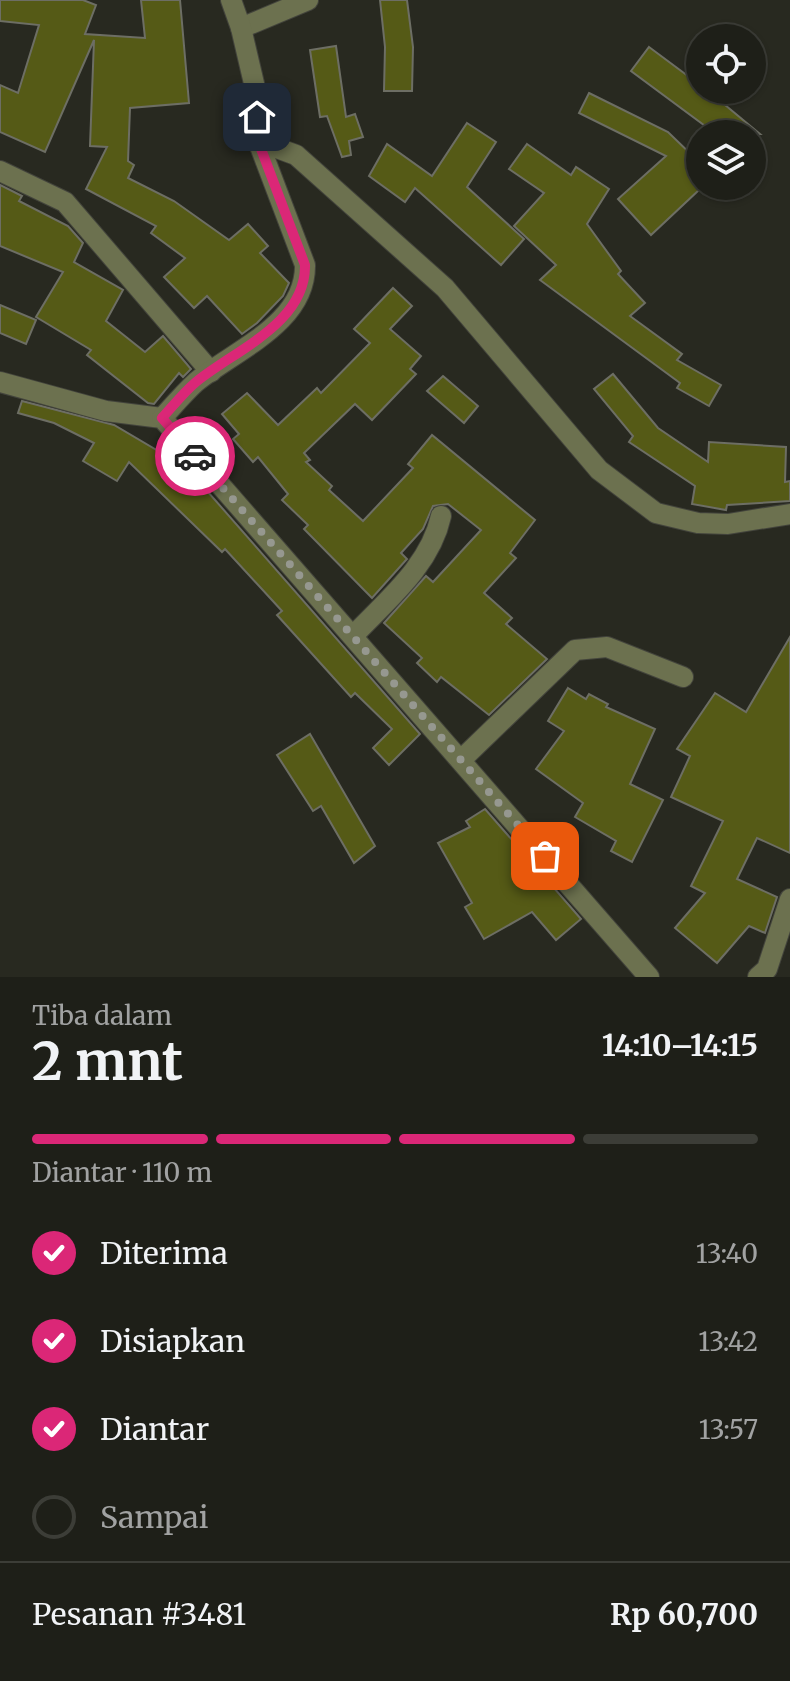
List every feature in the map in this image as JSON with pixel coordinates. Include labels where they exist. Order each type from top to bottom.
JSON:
[{"type":"street","points":[[162,418],[211,372],[276,323],[300,295],[305,283],[305,265],[258,141],[256,92],[231,0]]},
{"type":"street","points":[[241,28],[308,0]]},
{"type":"street","points":[[258,141],[296,155],[445,288],[599,470],[656,513],[698,523],[728,524],[790,514]]},
{"type":"street","points":[[0,171],[65,202],[211,372]]},
{"type":"street","points":[[0,382],[106,411],[162,418],[649,977]]},
{"type":"street","points":[[353,636],[422,563],[436,539],[441,516]]},
{"type":"street","points":[[461,760],[575,650],[607,647],[683,677]]},
{"type":"street","points":[[758,977],[767,969],[790,899]]},
{"type":"building","points":[[0,0],[83,0],[96,5],[85,34],[145,38],[141,0],[180,0],[189,103],[130,108],[128,161],[134,165],[128,178],[174,201],[229,240],[248,224],[268,246],[260,253],[289,283],[283,296],[257,323],[242,334],[207,296],[194,308],[164,277],[185,258],[151,233],[156,226],[86,189],[107,147],[90,146],[94,40],[45,152],[0,132],[0,85],[18,93],[39,25],[0,21]]},
{"type":"building","points":[[380,0],[407,0],[413,47],[412,91],[384,91],[385,47]]},
{"type":"building","points":[[336,46],[346,117],[355,114],[363,137],[349,141],[351,155],[342,157],[327,116],[320,117],[310,50]]},
{"type":"building","points":[[649,47],[686,75],[686,104],[724,104],[743,120],[697,120],[631,71]]},
{"type":"building","points":[[589,93],[668,132],[686,149],[688,200],[651,235],[618,199],[666,156],[579,113]]},
{"type":"building","points":[[467,123],[496,142],[467,187],[524,239],[501,265],[415,188],[405,202],[369,176],[387,144],[432,176]]},
{"type":"building","points":[[527,144],[571,175],[576,167],[609,189],[587,224],[621,271],[618,274],[645,303],[630,316],[682,354],[677,360],[721,385],[709,406],[677,388],[680,383],[540,280],[556,265],[514,226],[544,193],[509,169]]},
{"type":"building","points":[[0,185],[22,196],[19,201],[68,226],[83,243],[74,262],[123,290],[106,321],[145,352],[163,336],[191,369],[183,377],[179,373],[154,404],[148,403],[87,355],[91,350],[36,317],[63,272],[0,246]]},
{"type":"building","points":[[393,288],[412,306],[390,329],[421,356],[410,369],[416,374],[372,420],[355,404],[304,453],[310,460],[306,462],[332,486],[329,490],[363,521],[413,468],[408,464],[432,435],[535,520],[510,553],[516,558],[484,593],[512,618],[506,624],[547,659],[489,715],[441,677],[437,682],[417,663],[422,658],[384,623],[426,576],[433,582],[481,530],[448,504],[433,506],[423,529],[401,553],[407,559],[372,598],[304,529],[308,525],[282,500],[288,494],[258,457],[253,462],[233,439],[239,434],[222,414],[247,393],[278,425],[317,388],[321,393],[370,343],[354,329]]},
{"type":"building","points":[[0,305],[36,320],[26,344],[0,333]]},
{"type":"building","points":[[613,374],[658,428],[708,462],[709,442],[786,447],[785,482],[790,481],[790,501],[727,505],[726,510],[692,504],[695,486],[629,442],[633,436],[594,389]]},
{"type":"building","points":[[443,376],[478,406],[464,423],[427,391]]},
{"type":"building","points":[[22,401],[114,425],[187,468],[420,734],[389,765],[373,748],[392,729],[355,693],[351,697],[277,615],[282,611],[225,549],[222,552],[129,462],[117,481],[83,461],[94,443],[54,423],[18,413]]},
{"type":"building","points":[[790,637],[790,853],[757,838],[737,879],[777,897],[765,933],[749,926],[717,963],[675,928],[705,893],[691,886],[723,821],[671,797],[690,756],[677,749],[715,693],[746,712]]},
{"type":"building","points":[[568,688],[586,699],[589,694],[608,704],[606,707],[655,729],[630,784],[663,800],[632,862],[611,851],[616,841],[575,817],[583,803],[536,769],[564,731],[548,721]]},
{"type":"building","points":[[310,734],[375,846],[354,863],[321,806],[313,811],[277,755]]},
{"type":"building","points":[[485,809],[581,919],[556,940],[532,912],[484,939],[465,907],[472,903],[438,843],[470,827],[466,821]]},
{"type":"way so far","points":[[195,456],[545,856]]},
{"type":"route","points":[[195,456],[162,418],[196,382],[276,323],[300,295],[305,283],[305,265],[258,141],[257,117]]}]
